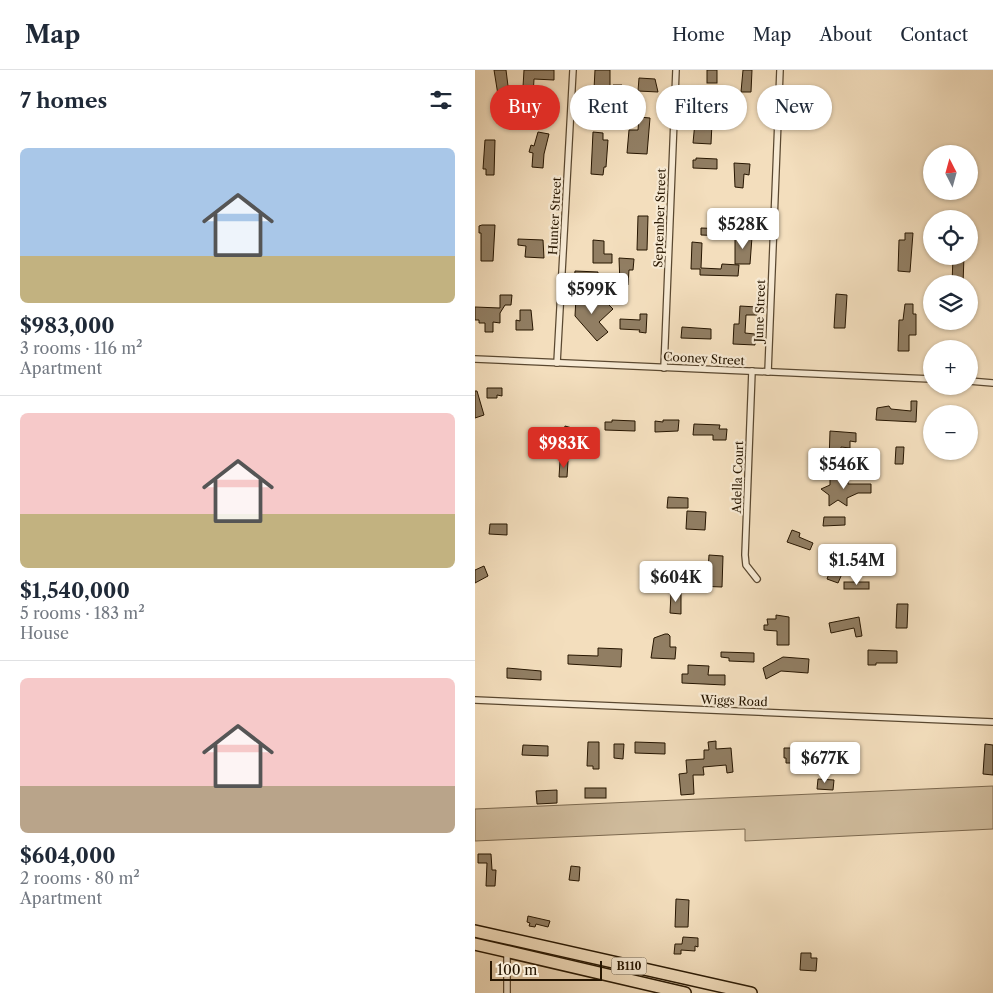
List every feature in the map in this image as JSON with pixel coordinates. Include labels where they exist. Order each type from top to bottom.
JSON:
[{"type":"highway","name":"B110","points":[[475,931],[751,993]]},
{"type":"highway","name":"B110","points":[[475,944],[685,993]]},
{"type":"street","name":"Hunter Street","points":[[557,363],[573,70]]},
{"type":"street","name":"September Street","points":[[664,368],[676,70]]},
{"type":"street","name":"June Street","points":[[768,372],[780,70]]},
{"type":"street","name":"Cooney Street","points":[[475,359],[923,379]]},
{"type":"street","name":"Adella Court","points":[[752,371],[745,555],[746,565],[757,579]]},
{"type":"street","points":[[978,382],[993,383]]},
{"type":"street","name":"Wiggs Road","points":[[475,700],[993,722]]},
{"type":"street","points":[[507,939],[507,993]]},
{"type":"shaded area","points":[[993,786],[993,829],[745,841],[745,829],[475,841],[475,809]]},
{"type":"building","points":[[494,70],[506,70],[508,85],[496,85]]},
{"type":"building","points":[[524,70],[554,70],[554,80],[534,79],[534,85],[523,85]]},
{"type":"building","points":[[595,70],[610,70],[610,85],[594,85]]},
{"type":"building","points":[[707,70],[717,70],[717,83],[707,83]]},
{"type":"building","points":[[743,70],[752,70],[751,92],[747,92],[747,85],[742,85]]},
{"type":"building","points":[[639,78],[655,79],[656,92],[646,91],[646,85],[638,85]]},
{"type":"building","points":[[646,118],[650,118],[647,154],[627,153],[629,130],[646,130]]},
{"type":"building","points":[[694,130],[712,130],[711,144],[693,143]]},
{"type":"building","points":[[538,132],[549,134],[543,168],[532,167],[533,153],[529,152],[531,145],[534,146]]},
{"type":"building","points":[[593,132],[603,133],[603,140],[608,140],[606,167],[604,167],[603,175],[591,174]]},
{"type":"building","points":[[485,140],[495,140],[494,175],[486,175],[486,169],[483,169]]},
{"type":"building","points":[[696,158],[717,159],[717,169],[693,168],[693,160],[696,160]]},
{"type":"building","points":[[734,163],[750,164],[749,175],[744,174],[743,188],[735,187]]},
{"type":"building","points":[[638,216],[648,216],[647,250],[637,250]]},
{"type":"building","points":[[495,225],[493,261],[481,261],[481,233],[479,233],[479,226]]},
{"type":"building","points":[[701,228],[728,229],[728,236],[701,235]]},
{"type":"building","points":[[905,233],[913,233],[910,272],[898,271],[899,240],[905,240]]},
{"type":"building","points":[[735,236],[752,237],[750,264],[735,264]]},
{"type":"building","points":[[518,239],[543,240],[544,258],[525,257],[526,246],[518,245]]},
{"type":"building","points":[[593,240],[604,241],[604,254],[612,254],[612,263],[593,263]]},
{"type":"building","points":[[692,242],[702,243],[701,268],[721,269],[722,264],[739,265],[738,276],[700,275],[700,269],[691,269]]},
{"type":"building","points":[[619,258],[634,259],[633,270],[629,270],[628,285],[620,285]]},
{"type":"building","points":[[953,265],[964,265],[963,275],[952,275]]},
{"type":"building","points":[[575,271],[598,272],[597,283],[574,282]]},
{"type":"building","points":[[836,294],[847,295],[845,328],[834,328]]},
{"type":"building","points":[[500,295],[512,295],[511,305],[505,305],[500,313],[500,323],[493,322],[493,332],[485,332],[485,323],[479,323],[479,320],[475,320],[475,307],[500,308]]},
{"type":"building","points":[[576,297],[597,298],[602,302],[604,300],[613,309],[599,322],[608,332],[597,341],[575,316]]},
{"type":"building","points":[[905,304],[913,304],[913,314],[916,314],[916,335],[909,335],[909,351],[898,351],[899,320],[903,320]]},
{"type":"building","points":[[740,306],[757,307],[757,315],[746,315],[745,333],[755,334],[755,345],[733,344],[734,324],[739,324]]},
{"type":"building","points":[[520,310],[531,310],[533,330],[516,330],[516,320],[520,321]]},
{"type":"building","points":[[640,314],[647,314],[646,333],[639,332],[640,330],[620,329],[620,319],[640,320]]},
{"type":"building","points":[[682,327],[711,329],[711,339],[681,338]]},
{"type":"building","points":[[487,388],[502,388],[502,396],[497,395],[497,398],[487,398]]},
{"type":"building","points":[[475,391],[477,391],[484,415],[475,418]]},
{"type":"building","points":[[911,401],[917,401],[916,422],[876,420],[877,408],[889,406],[891,409],[911,411]]},
{"type":"building","points":[[612,420],[635,421],[635,431],[605,430],[605,422],[612,422]]},
{"type":"building","points":[[663,420],[679,420],[678,431],[655,432],[655,421],[663,422]]},
{"type":"building","points":[[694,424],[720,425],[719,429],[727,429],[726,440],[713,440],[713,435],[693,435]]},
{"type":"building","points":[[565,426],[586,432],[583,446],[579,445],[577,454],[566,451],[569,440],[562,438]]},
{"type":"building","points":[[830,431],[856,433],[856,442],[850,441],[850,448],[841,447],[841,462],[829,462]]},
{"type":"building","points":[[896,447],[904,447],[903,464],[895,464]]},
{"type":"building","points":[[560,461],[568,461],[567,477],[559,477]]},
{"type":"building","points":[[830,475],[838,480],[848,475],[848,484],[871,484],[871,493],[858,493],[847,498],[847,506],[838,500],[829,506],[829,495],[821,489],[830,485]]},
{"type":"building","points":[[668,497],[688,498],[688,508],[667,508]]},
{"type":"building","points":[[687,511],[706,512],[705,530],[686,529]]},
{"type":"building","points":[[824,517],[845,517],[845,525],[823,526]]},
{"type":"building","points":[[490,524],[507,524],[507,535],[489,534]]},
{"type":"building","points":[[792,530],[800,533],[799,537],[813,543],[810,550],[787,542]]},
{"type":"building","points":[[709,555],[723,556],[722,587],[697,586],[697,575],[705,576],[705,569],[708,570]]},
{"type":"building","points":[[827,559],[845,567],[838,583],[827,579],[830,571],[823,568]]},
{"type":"building","points":[[484,566],[488,576],[475,583],[475,570]]},
{"type":"building","points":[[844,582],[869,582],[869,589],[844,589]]},
{"type":"building","points":[[671,593],[681,593],[681,614],[670,613]]},
{"type":"building","points":[[897,604],[908,604],[907,628],[896,628]]},
{"type":"building","points":[[776,615],[789,617],[789,645],[777,645],[777,631],[764,630],[764,625],[768,625],[767,619],[776,619]]},
{"type":"building","points":[[859,617],[862,636],[856,637],[854,628],[831,633],[829,623]]},
{"type":"building","points":[[665,634],[670,636],[670,647],[676,647],[675,659],[651,658],[654,638]]},
{"type":"building","points":[[598,648],[622,649],[621,667],[568,664],[568,655],[598,656]]},
{"type":"building","points":[[868,650],[897,651],[897,663],[868,665]]},
{"type":"building","points":[[721,652],[754,653],[754,662],[729,661],[729,658],[721,657]]},
{"type":"building","points":[[783,657],[809,659],[808,673],[781,671],[766,679],[763,668]]},
{"type":"building","points":[[688,665],[709,666],[708,675],[725,675],[725,685],[682,683],[682,674],[688,674]]},
{"type":"building","points":[[507,668],[541,671],[541,680],[507,678]]},
{"type":"building","points":[[716,741],[716,749],[731,748],[733,772],[727,773],[726,765],[703,767],[704,775],[693,775],[694,794],[681,795],[679,774],[687,773],[686,760],[704,759],[704,750],[709,750],[708,742]]},
{"type":"building","points":[[588,742],[599,742],[599,769],[587,766]]},
{"type":"building","points":[[635,742],[665,743],[665,754],[635,753]]},
{"type":"building","points":[[614,744],[624,744],[623,759],[614,758]]},
{"type":"building","points":[[985,744],[993,745],[993,775],[983,774]]},
{"type":"building","points":[[523,745],[548,746],[548,756],[522,755]]},
{"type":"building","points":[[784,748],[806,748],[818,754],[817,757],[822,759],[819,766],[813,764],[811,768],[802,763],[786,763]]},
{"type":"building","points":[[818,779],[834,780],[833,790],[817,789]]},
{"type":"building","points":[[585,788],[606,788],[606,798],[585,798]]},
{"type":"building","points":[[557,790],[557,803],[537,804],[536,791]]},
{"type":"building","points":[[478,854],[491,854],[492,870],[496,870],[495,886],[486,886],[487,863],[478,863]]},
{"type":"building","points":[[571,866],[580,867],[579,881],[569,880]]},
{"type":"building","points":[[676,899],[689,900],[688,927],[675,927]]},
{"type":"building","points":[[528,916],[550,921],[548,927],[536,924],[535,927],[529,926],[530,923],[527,922]]},
{"type":"building","points":[[683,937],[698,938],[698,947],[695,946],[695,951],[681,950],[681,954],[674,954],[675,944],[682,944]]},
{"type":"building","points":[[801,953],[811,953],[811,958],[817,958],[816,971],[800,970]]}]
